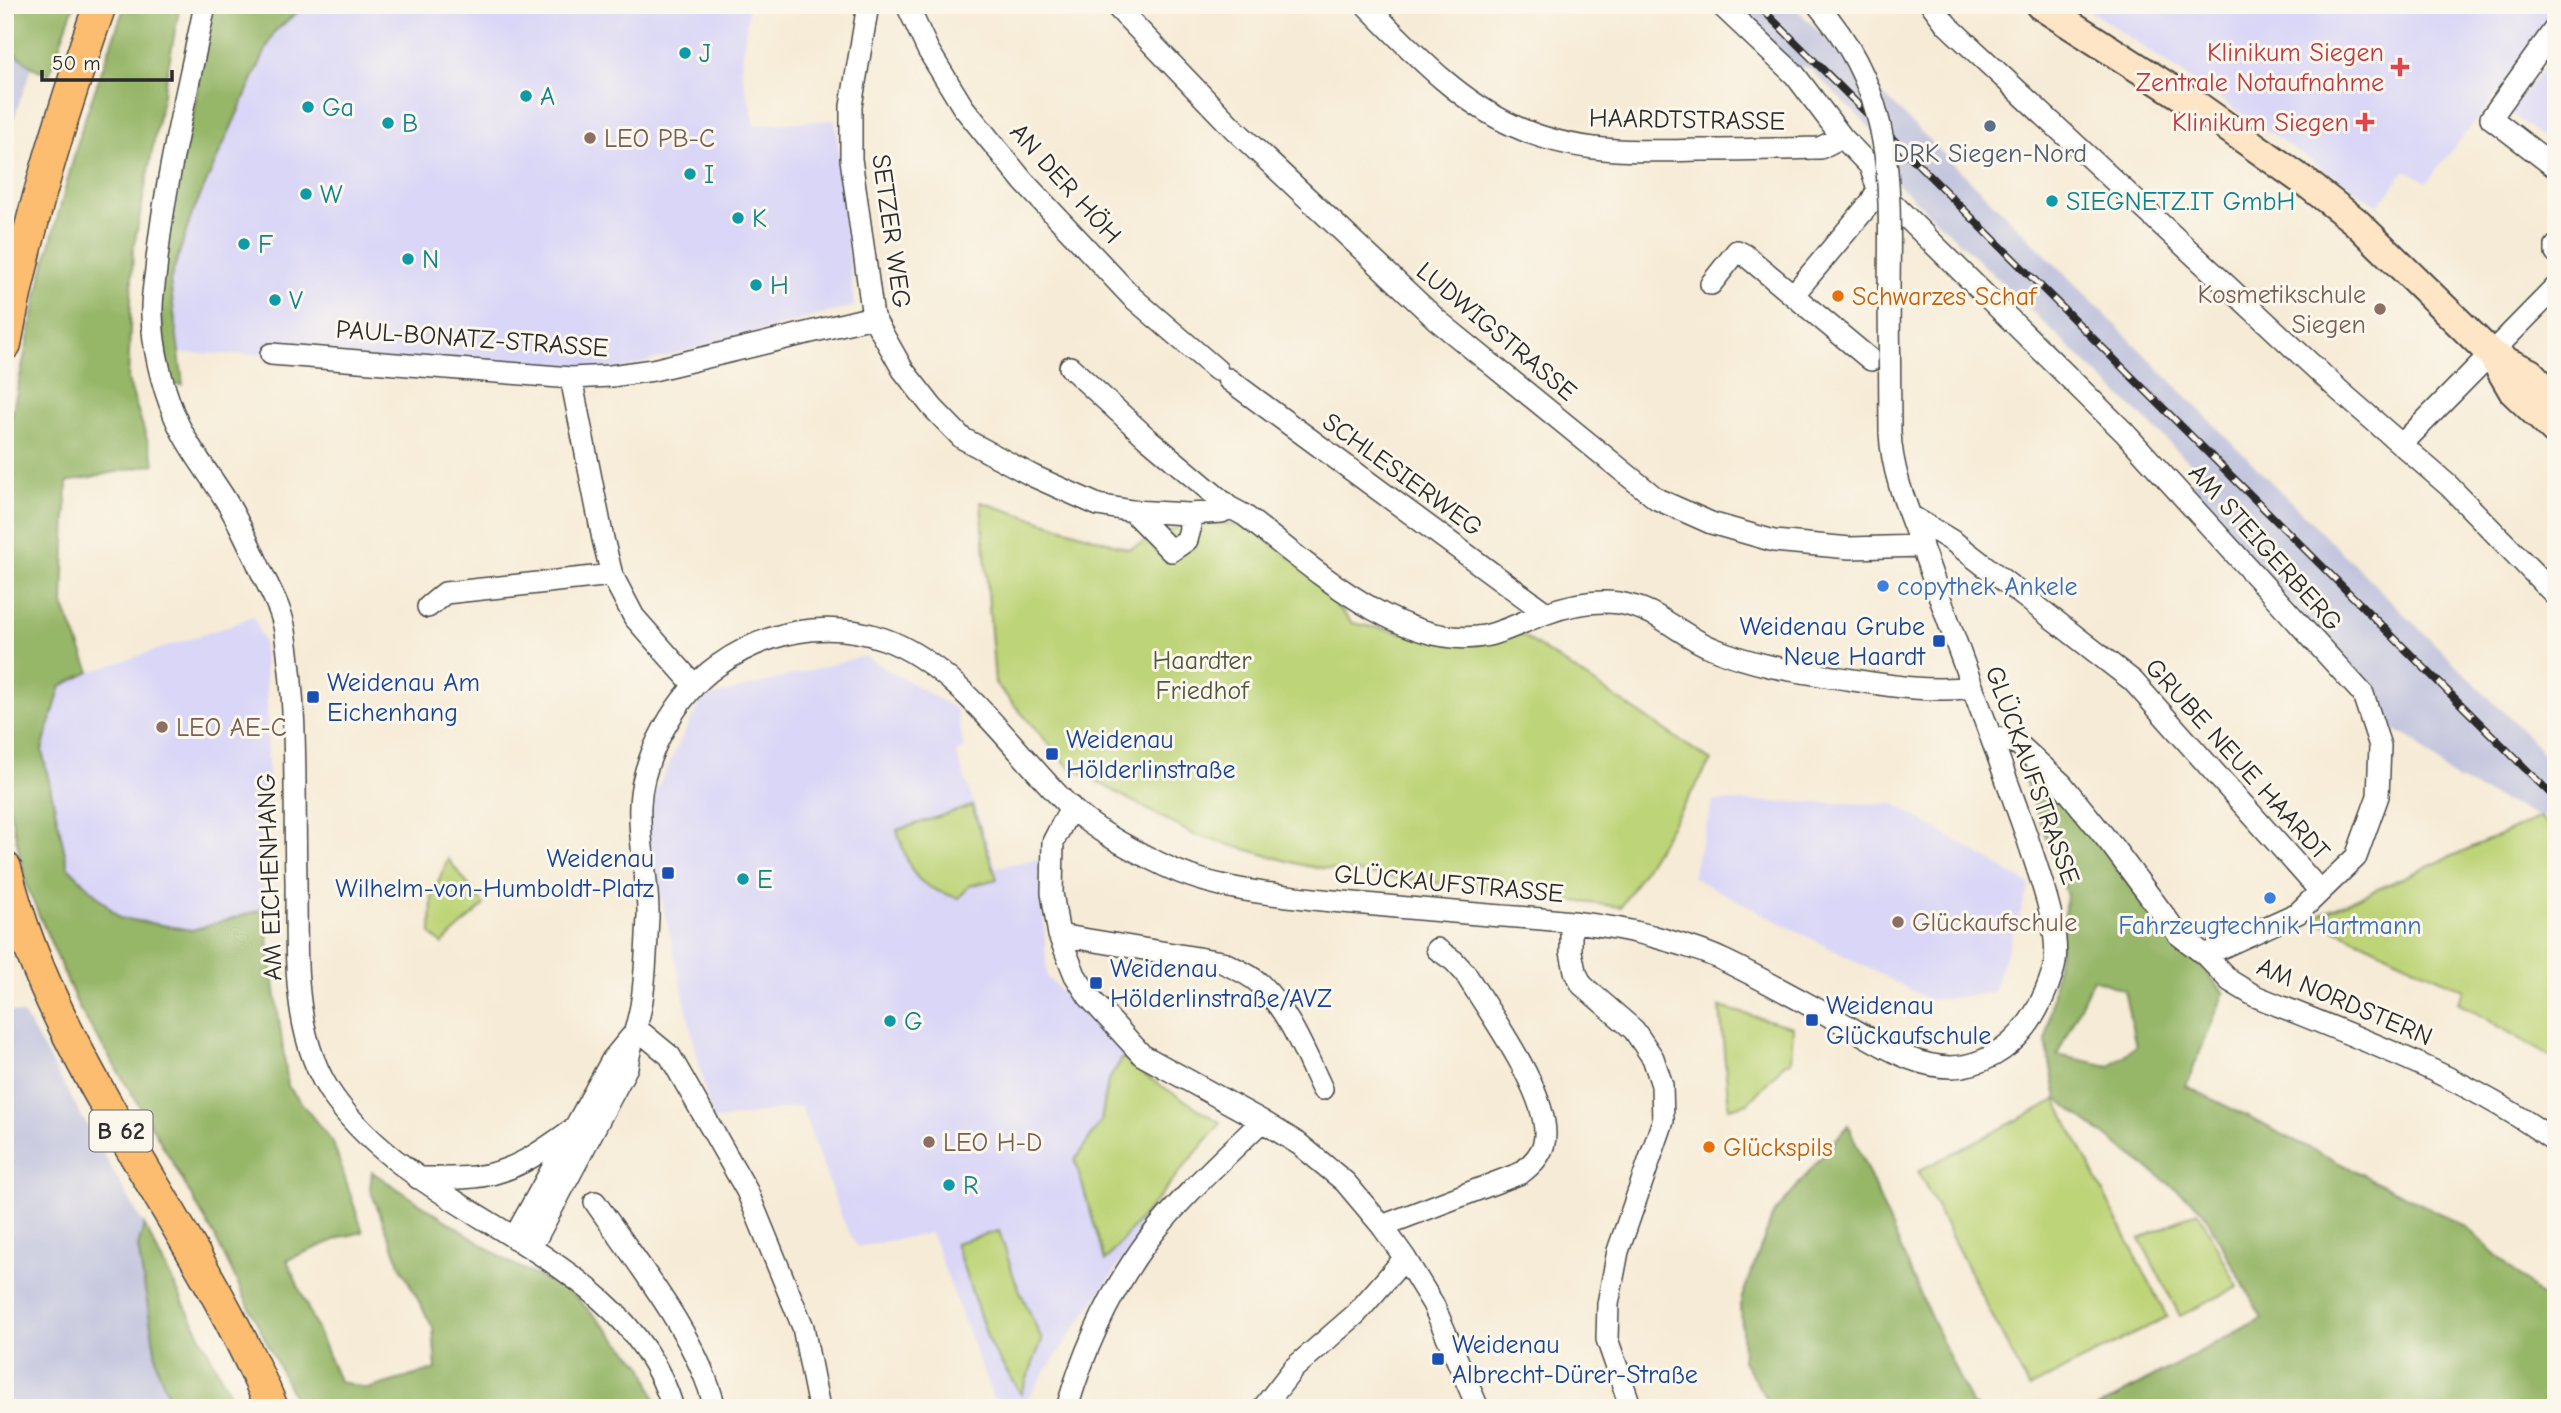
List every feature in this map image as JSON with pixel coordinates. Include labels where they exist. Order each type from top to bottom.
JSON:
[{"type":"main road","points":[[5,344],[13,299],[43,184],[100,5]]},
{"type":"main road","points":[[2040,5],[2196,105],[2355,221],[2492,355],[2514,391],[2556,432]]},
{"type":"main road","points":[[2492,355],[2530,373],[2556,400]]},
{"type":"main road","name":"B 62","points":[[5,868],[28,937],[66,1031],[109,1110],[230,1316],[272,1408]]},
{"type":"street","name":"AM EICHENHANG","points":[[205,5],[161,222],[152,313],[158,366],[175,417],[248,541],[285,628],[293,709],[299,979],[309,1045],[318,1070],[334,1098],[370,1139],[416,1178],[583,1283],[631,1328],[654,1359],[673,1408]]},
{"type":"street","name":"SETZER WEG","points":[[868,5],[851,106],[851,159],[873,317],[903,370],[932,407],[962,438],[1032,476],[1098,505],[1132,511],[1189,514],[1222,512],[1229,507]]},
{"type":"street","name":"AN DER HÖH","points":[[907,5],[928,50],[963,107],[1023,181],[1132,297],[1223,374]]},
{"type":"street","name":"LUDWIGSTRASSE","points":[[1115,5],[1243,137],[1427,312],[1657,499],[1711,523],[1774,541],[1850,548],[1922,546]]},
{"type":"street","name":"HAARDTSTRASSE","points":[[1366,5],[1419,58],[1471,101],[1513,126],[1548,139],[1592,149],[1650,152],[1820,148],[1842,137]]},
{"type":"street","points":[[1721,5],[1795,75],[1842,137],[1870,166],[1878,190],[1794,294]]},
{"type":"street","name":"GLÜCKAUFSTRASSE","points":[[522,1243],[627,1068],[646,967],[649,893],[639,801],[654,743],[694,685],[735,654],[782,633],[830,629],[853,631],[888,640],[924,661],[967,696],[1071,807],[1105,834],[1162,865],[1201,880],[1239,890],[1390,907],[1571,922],[1644,934],[1715,956],[1897,1053],[1929,1065],[1963,1066],[2002,1051],[2031,1024],[2056,964],[2050,905],[1992,736],[1894,471],[1890,432],[1888,158],[1868,82],[1844,38],[1818,5]]},
{"type":"street","points":[[1932,5],[1947,25],[2331,383],[2449,486],[2556,596]]},
{"type":"street","points":[[2556,27],[2491,118],[2556,168]]},
{"type":"street","name":"AM STEIGERBERG","points":[[1878,190],[2124,432],[2363,694],[2380,746],[2378,796],[2356,857],[2298,913],[2205,955]]},
{"type":"street","points":[[2556,246],[2556,253]]},
{"type":"street","points":[[1711,284],[1737,251],[1757,263],[1871,360]]},
{"type":"street","points":[[2402,444],[2492,355],[2556,286]]},
{"type":"street","name":"PAUL-BONATZ-STRASSE","points":[[271,354],[571,378],[611,376],[653,370],[873,317]]},
{"type":"street","points":[[1070,367],[1146,437],[1229,507],[1244,515],[1367,606],[1409,627],[1449,636],[1483,636],[1546,613],[1595,601],[1633,606],[1664,620],[1708,646],[1748,662],[1772,668],[1893,686],[1947,691],[1972,687]]},
{"type":"street","name":"SCHLESIERWEG","points":[[1223,374],[1546,613]]},
{"type":"street","points":[[571,378],[612,575],[634,618],[694,685]]},
{"type":"street","points":[[1132,511],[1171,551],[1187,540],[1190,529],[1189,514]]},
{"type":"street","name":"GRUBE NEUE HAARDT","points":[[1911,516],[1954,542],[2133,681],[2320,891]]},
{"type":"street","points":[[428,607],[445,593],[612,575]]},
{"type":"street","name":"AM NORDSTERN","points":[[1992,736],[2018,744],[2062,784],[2178,934],[2205,955],[2230,981],[2255,996],[2426,1066],[2530,1123],[2556,1142]]},
{"type":"street","points":[[1071,807],[1054,842],[1051,861],[1052,893],[1059,936],[1075,975],[1089,998],[1142,1055],[1299,1144],[1345,1182],[1382,1226],[1433,1304],[1478,1408]]},
{"type":"street","points":[[1571,922],[1571,951],[1575,971],[1582,985],[1634,1030],[1653,1058],[1662,1085],[1663,1121],[1618,1251],[1608,1304],[1607,1339],[1631,1408]]},
{"type":"street","points":[[1059,936],[1222,962],[1243,972],[1259,984],[1279,1008],[1302,1046],[1322,1089]]},
{"type":"street","points":[[1382,1226],[1521,1173],[1535,1162],[1544,1144],[1545,1121],[1538,1098],[1523,1067],[1465,973],[1437,949]]},
{"type":"street","points":[[522,1243],[575,1128],[612,1060],[633,1033],[670,1056],[747,1191],[803,1327],[820,1408]]},
{"type":"street","points":[[1067,1408],[1081,1360],[1103,1311],[1125,1273],[1148,1240],[1182,1200],[1262,1121]]},
{"type":"street","points":[[416,1178],[474,1177],[505,1170],[532,1158],[575,1128]]},
{"type":"street","points":[[595,1202],[658,1293],[700,1363],[715,1408]]},
{"type":"street","points":[[1263,1408],[1294,1368],[1356,1314],[1405,1258]]},
{"type":"shaded area","points":[[306,5],[749,5],[741,69],[755,125],[835,120],[854,306],[605,373],[268,355],[179,353],[170,281],[192,214],[274,32]]},
{"type":"shaded area","points":[[1732,5],[1792,5],[2057,266],[2540,748],[2556,767],[2556,819],[2550,813],[2540,817],[2456,780],[2412,739],[2391,728],[2368,685],[2183,491],[2201,473],[1891,177],[1894,151],[1808,67],[1794,67]]},
{"type":"shaded area","name":"Klinikum Siegen","points":[[2092,5],[2556,5],[2556,19],[2427,182],[2406,170],[2378,206],[2089,10]]},
{"type":"shaded area","points":[[5,46],[32,67],[5,143]]},
{"type":"shaded area","points":[[2556,52],[2556,148],[2509,112]]},
{"type":"shaded area","points":[[253,615],[263,641],[267,704],[268,794],[264,909],[192,930],[119,918],[68,867],[42,750],[61,686],[90,672],[238,623]]},
{"type":"shaded area","points":[[864,656],[956,709],[964,749],[956,752],[996,867],[1040,859],[1047,977],[1092,1021],[1151,1071],[1153,1215],[1024,1403],[993,1398],[931,1233],[857,1247],[842,1218],[801,1106],[712,1121],[643,817],[701,699]]},
{"type":"shaded area","name":"Glückaufschule","points":[[1713,801],[1895,804],[2030,885],[1992,993],[1930,1000],[1692,877]]},
{"type":"shaded area","points":[[5,1009],[24,1015],[144,1225],[138,1247],[158,1369],[174,1408],[5,1408]]},
{"type":"green space","points":[[5,5],[74,5],[49,75],[32,67],[5,46]]},
{"type":"green space","points":[[125,5],[180,5],[133,251],[128,380],[155,464],[67,482],[63,604],[90,672],[61,686],[42,750],[68,867],[120,918],[192,930],[264,909],[288,1086],[333,1143],[363,1232],[342,1237],[287,1260],[339,1381],[367,1389],[436,1369],[433,1328],[402,1269],[370,1189],[372,1172],[509,1262],[573,1294],[643,1366],[659,1408],[299,1408],[215,1237],[147,1118],[79,1008],[27,887],[5,788],[5,458],[40,282],[82,127]]},
{"type":"green space","points":[[212,5],[306,5],[274,32],[192,214],[170,281],[183,385],[172,384],[164,352],[159,296],[169,206],[193,114]]},
{"type":"green space","name":"Haardter Friedhof","points":[[981,502],[1129,549],[1198,518],[1252,529],[1298,563],[1352,623],[1450,642],[1519,633],[1711,761],[1621,907],[1306,866],[1194,835],[1068,766],[995,683]]},
{"type":"green space","points":[[2018,761],[2048,777],[2124,878],[2224,993],[2186,1086],[2465,1226],[2537,1293],[2556,1305],[2556,1408],[2096,1408],[2262,1318],[2202,1209],[2057,1099],[2046,1042],[2067,895]],"holes":[[[2093,979],[2124,990],[2136,1046],[2110,1066],[2057,1055]]]},
{"type":"green space","points":[[972,806],[997,879],[969,886],[959,898],[922,883],[910,867],[897,830]]},
{"type":"green space","points":[[2540,817],[2556,834],[2556,1060],[2458,1002],[2464,990],[2312,918]]},
{"type":"green space","points":[[448,859],[484,905],[442,944],[431,934],[432,896]]},
{"type":"green space","points":[[1720,1007],[1793,1027],[1791,1062],[1784,1064],[1748,1103],[1729,1108]]},
{"type":"green space","points":[[1123,1057],[1141,1073],[1221,1123],[1105,1261],[1075,1160],[1101,1121],[1108,1081]]},
{"type":"green space","points":[[2056,1100],[2167,1317],[2029,1388],[1918,1171]]},
{"type":"green space","points":[[1848,1125],[1922,1298],[1972,1406],[1980,1408],[1772,1408],[1743,1361],[1741,1300],[1773,1215]]},
{"type":"green space","points":[[2198,1211],[2238,1287],[2180,1316],[2140,1239]]},
{"type":"green space","points":[[144,1225],[237,1408],[173,1407],[158,1369],[138,1247]]},
{"type":"green space","points":[[999,1231],[1015,1280],[1042,1340],[1021,1394],[990,1345],[955,1243]]},
{"type":"railway","points":[[1758,5],[2556,799]]},
{"type":"place","name":"J","points":[[685,53]]},
{"type":"place","name":"Klinikum Siegen Zentrale Notaufnahme","points":[[2400,67]]},
{"type":"place","name":"A","points":[[526,96]]},
{"type":"place","name":"Ga","points":[[308,107]]},
{"type":"place","name":"Klinikum Siegen","points":[[2365,122]]},
{"type":"place","name":"B","points":[[388,123]]},
{"type":"place","name":"DRK Siegen-Nord","points":[[1990,126]]},
{"type":"place","name":"LEO PB-C","points":[[590,138]]},
{"type":"place","name":"I","points":[[690,174]]},
{"type":"place","name":"W","points":[[306,194]]},
{"type":"place","name":"SIEGNETZ.IT GmbH","points":[[2052,201]]},
{"type":"place","name":"K","points":[[738,218]]},
{"type":"place","name":"F","points":[[244,244]]},
{"type":"place","name":"N","points":[[408,259]]},
{"type":"place","name":"H","points":[[756,285]]},
{"type":"place","name":"Schwarzes Schaf","points":[[1838,296]]},
{"type":"place","name":"V","points":[[275,300]]},
{"type":"place","name":"Kosmetikschule Siegen","points":[[2380,309]]},
{"type":"place","name":"copythek Ankele","points":[[1883,586]]},
{"type":"place","name":"Weidenau Grube Neue Haardt","points":[[1939,641]]},
{"type":"place","name":"Weidenau Am Eichenhang","points":[[313,697]]},
{"type":"place","name":"LEO AE-C","points":[[162,727]]},
{"type":"place","name":"Weidenau Hölderlinstraße","points":[[1052,754]]},
{"type":"place","name":"Weidenau Wilhelm-von-Humboldt-Platz","points":[[668,873]]},
{"type":"place","name":"E","points":[[743,879]]},
{"type":"place","name":"Fahrzeugtechnik Hartmann","points":[[2270,898]]},
{"type":"place","name":"Glückaufschule","points":[[1898,922]]},
{"type":"place","name":"Weidenau Hölderlinstraße/AVZ","points":[[1096,983]]},
{"type":"place","name":"Weidenau Glückaufschule","points":[[1812,1020]]},
{"type":"place","name":"G","points":[[890,1021]]},
{"type":"place","name":"LEO H-D","points":[[929,1142]]},
{"type":"place","name":"Glückspils","points":[[1709,1147]]},
{"type":"place","name":"R","points":[[949,1185]]},
{"type":"place","name":"Weidenau Albrecht-Dürer-Straße","points":[[1438,1359]]}]
